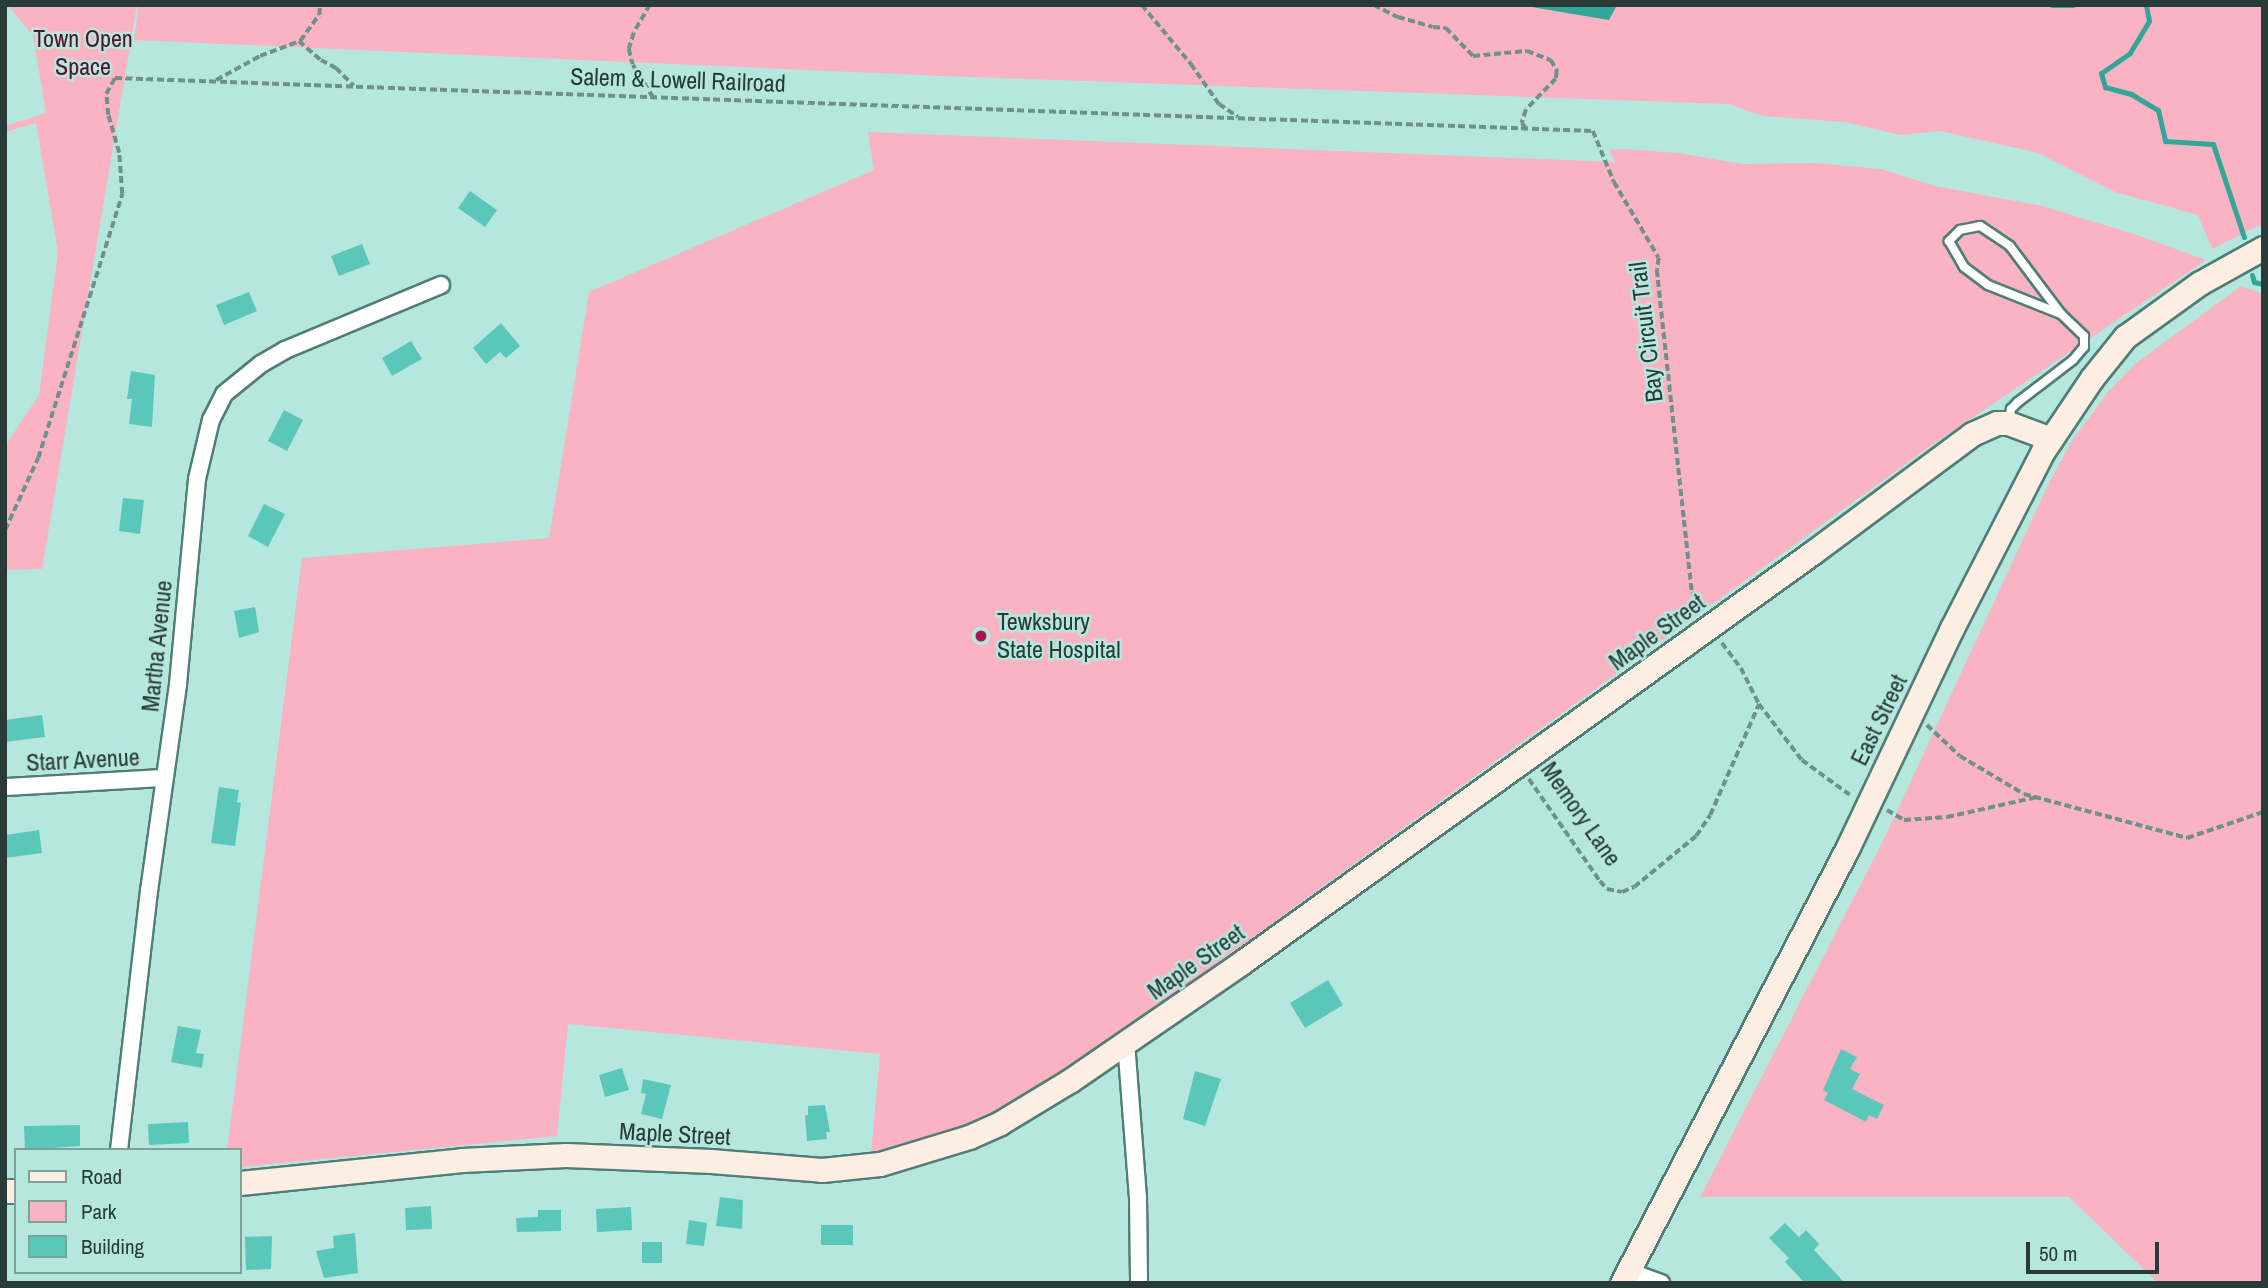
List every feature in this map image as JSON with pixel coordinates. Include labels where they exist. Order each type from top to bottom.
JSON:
[{"type":"street","name":"East Street","points":[[1625,1277],[2051,439],[2092,378],[2125,337],[2200,283],[2263,248]]},
{"type":"street","name":"Martha Avenue","points":[[119,1148],[163,778],[178,684],[197,479],[211,420],[217,406],[235,383],[285,351],[441,285]]},
{"type":"street","name":"Maple Street","points":[[242,1183],[438,1161],[566,1156],[711,1161],[822,1170],[880,1164],[939,1148],[1000,1123],[1126,1042],[1710,626],[1972,434],[1997,423],[2008,423]]},
{"type":"street","points":[[2008,423],[2051,439]]},
{"type":"street","name":"Starr Avenue","points":[[5,787],[163,778]]},
{"type":"street","points":[[1126,1042],[1138,1197],[1139,1283]]},
{"type":"street","points":[[1625,1277],[1661,1283]]},
{"type":"lane","points":[[2008,423],[2011,409],[2018,402],[2058,375],[2084,347],[2084,336],[2061,314],[2010,246],[1980,226],[1960,230],[1950,241],[1965,267],[1988,285],[2061,314]]},
{"type":"path","points":[[214,81],[260,55],[299,41],[319,15],[320,5]]},
{"type":"path","points":[[650,5],[634,33],[629,49],[634,65],[653,97]]},
{"type":"path","points":[[1142,5],[1191,64],[1219,104],[1240,118]]},
{"type":"path","points":[[1374,5],[1398,17],[1446,28],[1473,56],[1527,51],[1551,60],[1557,71],[1556,79],[1545,86],[1526,110],[1522,122],[1526,128]]},
{"type":"path","points":[[299,41],[321,60],[336,68],[354,86]]},
{"type":"path","name":"Salem & Lowell Railroad","points":[[5,530],[38,458],[122,194],[119,153],[108,115],[106,94],[115,78],[1240,118]]},
{"type":"path","name":"Bay Circuit Trail","points":[[1240,118],[1593,131],[1614,182],[1659,258],[1657,270],[1692,592],[1710,626],[1741,668],[1759,705],[1802,760],[1850,795],[1909,820],[1947,817],[2037,797]]},
{"type":"path","name":"Memory Lane","points":[[1517,762],[1600,881],[1606,888],[1622,892],[1634,887],[1696,836],[1710,815],[1759,705]]},
{"type":"path","name":"Bay Circuit Trail","points":[[1912,712],[1960,756],[2024,794],[2187,838],[2263,812]]},
{"type":"green space","name":"Town Open Space","points":[[8,5],[137,5],[42,569],[5,570],[5,446],[39,395],[58,252],[36,123],[5,132],[5,126],[46,113],[33,36]]},
{"type":"green space","points":[[139,5],[2263,5],[2263,227],[2257,226],[2212,249],[2198,215],[2115,192],[2038,153],[1940,131],[1901,135],[1844,122],[1763,116],[1729,104],[943,76],[134,40]]},
{"type":"green space","name":"Tewksbury State Hospital","points":[[868,132],[1615,162],[1609,150],[1623,149],[1678,153],[1742,164],[1814,163],[1881,169],[1935,186],[2042,206],[2137,235],[2206,260],[1929,447],[1085,1059],[1003,1110],[950,1133],[871,1154],[880,1054],[568,1024],[557,1136],[242,1167],[242,1148],[227,1148],[302,558],[549,538],[589,292],[874,170]]},
{"type":"green space","points":[[2241,286],[2263,294],[2263,1283],[2158,1283],[2069,1197],[1700,1197],[1886,835],[2050,481],[2073,439],[2108,392],[2135,364]]},
{"type":"shaded area","points":[[1519,5],[1617,5],[1609,20]]},
{"type":"building","points":[[470,191],[497,210],[485,227],[458,208]]},
{"type":"building","points":[[362,244],[370,264],[339,276],[331,256]]},
{"type":"building","points":[[249,292],[257,311],[224,325],[216,305]]},
{"type":"building","points":[[501,323],[520,346],[506,358],[500,352],[486,364],[473,348]]},
{"type":"building","points":[[411,341],[422,359],[392,376],[382,358]]},
{"type":"building","points":[[131,371],[155,375],[152,427],[129,424],[132,399],[127,399]]},
{"type":"building","points":[[284,410],[303,420],[287,451],[268,441]]},
{"type":"building","points":[[123,498],[144,500],[140,534],[119,531]]},
{"type":"building","points":[[264,504],[285,514],[268,547],[248,536]]},
{"type":"building","points":[[255,607],[259,632],[239,638],[234,611]]},
{"type":"building","points":[[42,715],[45,737],[5,742],[5,720]]},
{"type":"building","points":[[219,787],[239,790],[237,802],[241,803],[235,846],[211,843]]},
{"type":"building","points":[[39,830],[42,853],[5,858],[5,835]]},
{"type":"building","points":[[1328,980],[1343,1005],[1305,1028],[1290,1003]]},
{"type":"building","points":[[178,1026],[201,1030],[196,1053],[204,1054],[202,1068],[171,1062]]},
{"type":"building","points":[[1841,1049],[1857,1057],[1850,1069],[1860,1074],[1852,1089],[1884,1105],[1877,1119],[1869,1115],[1866,1122],[1824,1100],[1828,1093],[1823,1090]]},
{"type":"building","points":[[622,1068],[629,1090],[605,1097],[599,1075]]},
{"type":"building","points":[[1195,1071],[1221,1079],[1205,1126],[1183,1119]]},
{"type":"building","points":[[643,1079],[671,1085],[662,1119],[641,1114],[646,1094],[641,1093]]},
{"type":"building","points":[[825,1105],[830,1132],[826,1132],[827,1139],[807,1141],[805,1115],[808,1115],[808,1106]]},
{"type":"building","points":[[188,1122],[189,1143],[149,1145],[148,1124]]},
{"type":"building","points":[[80,1125],[80,1146],[25,1148],[24,1126]]},
{"type":"building","points":[[720,1197],[743,1200],[742,1229],[716,1226]]},
{"type":"building","points":[[431,1206],[432,1229],[406,1230],[405,1208]]},
{"type":"building","points":[[631,1207],[632,1230],[597,1232],[596,1209]]},
{"type":"building","points":[[538,1210],[561,1210],[561,1231],[517,1232],[516,1218],[538,1217]]},
{"type":"building","points":[[689,1220],[707,1223],[704,1246],[686,1244]]},
{"type":"building","points":[[1785,1223],[1799,1237],[1806,1230],[1819,1244],[1814,1250],[1845,1283],[1805,1283],[1785,1262],[1789,1258],[1769,1238]]},
{"type":"building","points":[[821,1225],[853,1225],[853,1245],[821,1245]]},
{"type":"building","points":[[355,1233],[358,1273],[324,1278],[316,1251],[334,1248],[333,1236]]},
{"type":"building","points":[[272,1236],[271,1269],[246,1270],[245,1237]]},
{"type":"building","points":[[642,1242],[662,1242],[662,1263],[642,1263]]},
{"type":"waterway","points":[[2052,5],[2073,5]]},
{"type":"waterway","points":[[2146,5],[2149,21],[2130,53],[2101,73],[2105,87],[2131,94],[2158,110],[2165,141],[2213,144],[2244,237]]},
{"type":"waterway","points":[[2252,275],[2254,282],[2263,284]]},
{"type":"place","name":"Tewksbury State Hospital","points":[[981,636]]}]
